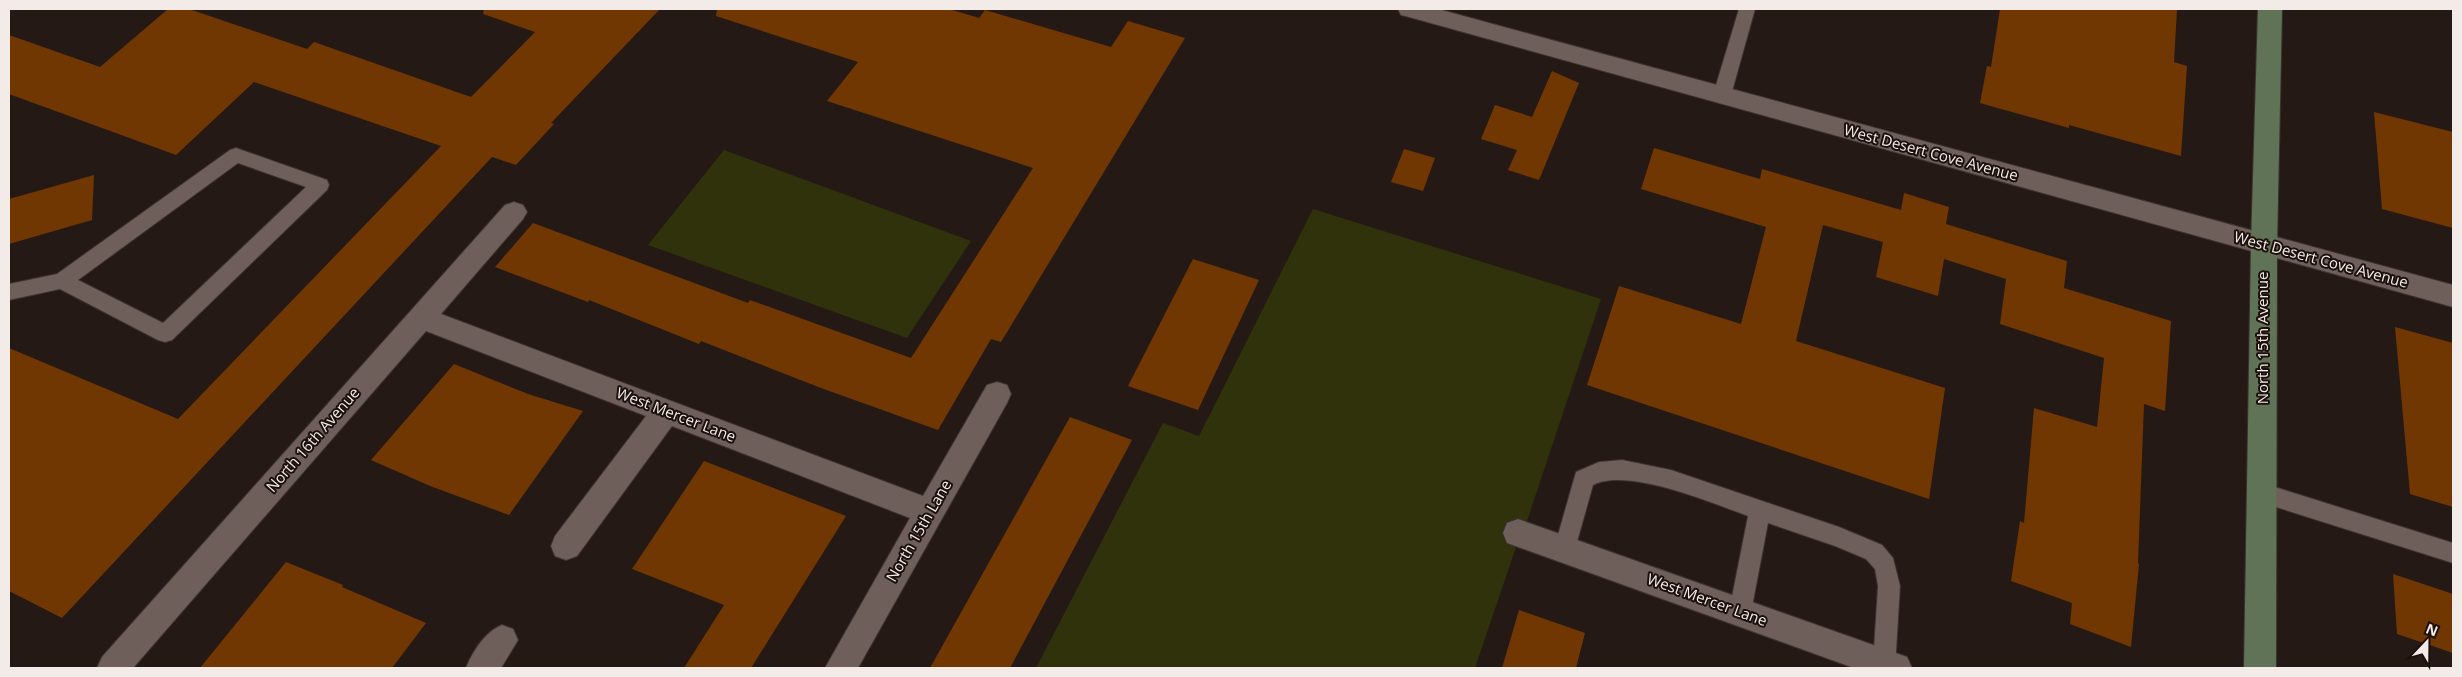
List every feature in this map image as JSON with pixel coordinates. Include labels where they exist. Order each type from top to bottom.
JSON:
[{"type":"street","name":"West Desert Cove Avenue","points":[[1409,9],[2453,296]]},
{"type":"street","name":"North 15th Avenue","points":[[2260,668],[2264,245],[2270,9]]},
{"type":"street","name":"North 16th Avenue","points":[[112,668],[514,212]]},
{"type":"street","name":"West Mercer Lane","points":[[422,318],[930,512]]},
{"type":"street","name":"North 15th Lane","points":[[841,668],[997,394]]},
{"type":"street","points":[[566,546],[666,412]]},
{"type":"street","name":"West Mercer Lane","points":[[1518,532],[1890,666]]},
{"type":"street","points":[[482,668],[502,640]]},
{"type":"lane","points":[[1722,95],[1747,9]]},
{"type":"lane","points":[[9,292],[62,281],[236,155],[320,184],[165,334],[62,281]]},
{"type":"lane","points":[[1565,549],[1584,479],[1598,470],[1622,469],[1671,480],[1839,536],[1874,552],[1885,565],[1889,586],[1890,666]]},
{"type":"lane","points":[[2262,492],[2453,553]]},
{"type":"lane","points":[[1740,612],[1760,510]]},
{"type":"green space","points":[[724,150],[971,241],[907,338],[648,245]]},
{"type":"green space","points":[[1313,209],[1601,299],[1527,521],[1515,550],[1475,668],[1036,668],[1163,423],[1199,436]]},
{"type":"building","points":[[168,9],[189,9],[307,49],[314,42],[471,97],[535,32],[483,14],[484,9],[660,9],[551,123],[554,124],[516,165],[492,157],[62,618],[9,591],[9,348],[178,419],[441,146],[254,82],[176,155],[9,94],[9,35],[100,67]]},
{"type":"building","points":[[717,9],[949,9],[979,18],[985,10],[1111,47],[1128,21],[1185,38],[1001,342],[991,339],[938,430],[821,388],[701,341],[699,344],[589,300],[588,302],[495,267],[533,223],[748,303],[750,300],[911,358],[1033,168],[827,101],[858,62],[716,16]]},
{"type":"building","points":[[2000,9],[2177,9],[2174,62],[2187,66],[2181,156],[1980,103],[1987,66],[1991,67]]},
{"type":"building","points":[[1552,71],[1579,83],[1539,180],[1508,170],[1517,150],[1481,139],[1495,105],[1532,117]]},
{"type":"building","points":[[2374,112],[2453,132],[2453,228],[2382,209]]},
{"type":"building","points":[[1654,148],[1760,179],[1762,169],[1901,210],[1904,193],[1949,207],[1946,224],[2067,261],[2064,288],[2171,321],[2165,411],[2144,404],[2139,564],[2131,647],[2070,624],[2072,603],[2011,581],[2020,521],[2024,523],[2034,408],[2097,427],[2104,358],[2000,324],[2006,279],[1944,259],[1938,296],[1876,277],[1883,242],[1823,225],[1796,341],[1945,388],[1929,499],[1587,385],[1619,286],[1741,324],[1766,227],[1641,189]]},
{"type":"building","points":[[1404,149],[1435,158],[1423,191],[1391,182]]},
{"type":"building","points":[[94,175],[92,220],[9,244],[9,199]]},
{"type":"building","points":[[1193,259],[1259,280],[1198,410],[1128,386]]},
{"type":"building","points":[[2395,327],[2453,343],[2453,507],[2410,494]]},
{"type":"building","points":[[454,364],[528,394],[583,411],[509,515],[430,486],[371,460]]},
{"type":"building","points":[[1070,417],[1132,440],[1010,668],[930,668]]},
{"type":"building","points":[[704,461],[846,516],[751,668],[684,668],[724,605],[632,569]]},
{"type":"building","points":[[286,562],[343,585],[342,587],[426,623],[392,668],[200,668]]},
{"type":"building","points":[[2393,574],[2453,594],[2453,653],[2397,634]]},
{"type":"building","points":[[1519,610],[1585,633],[1576,668],[1502,668]]}]
